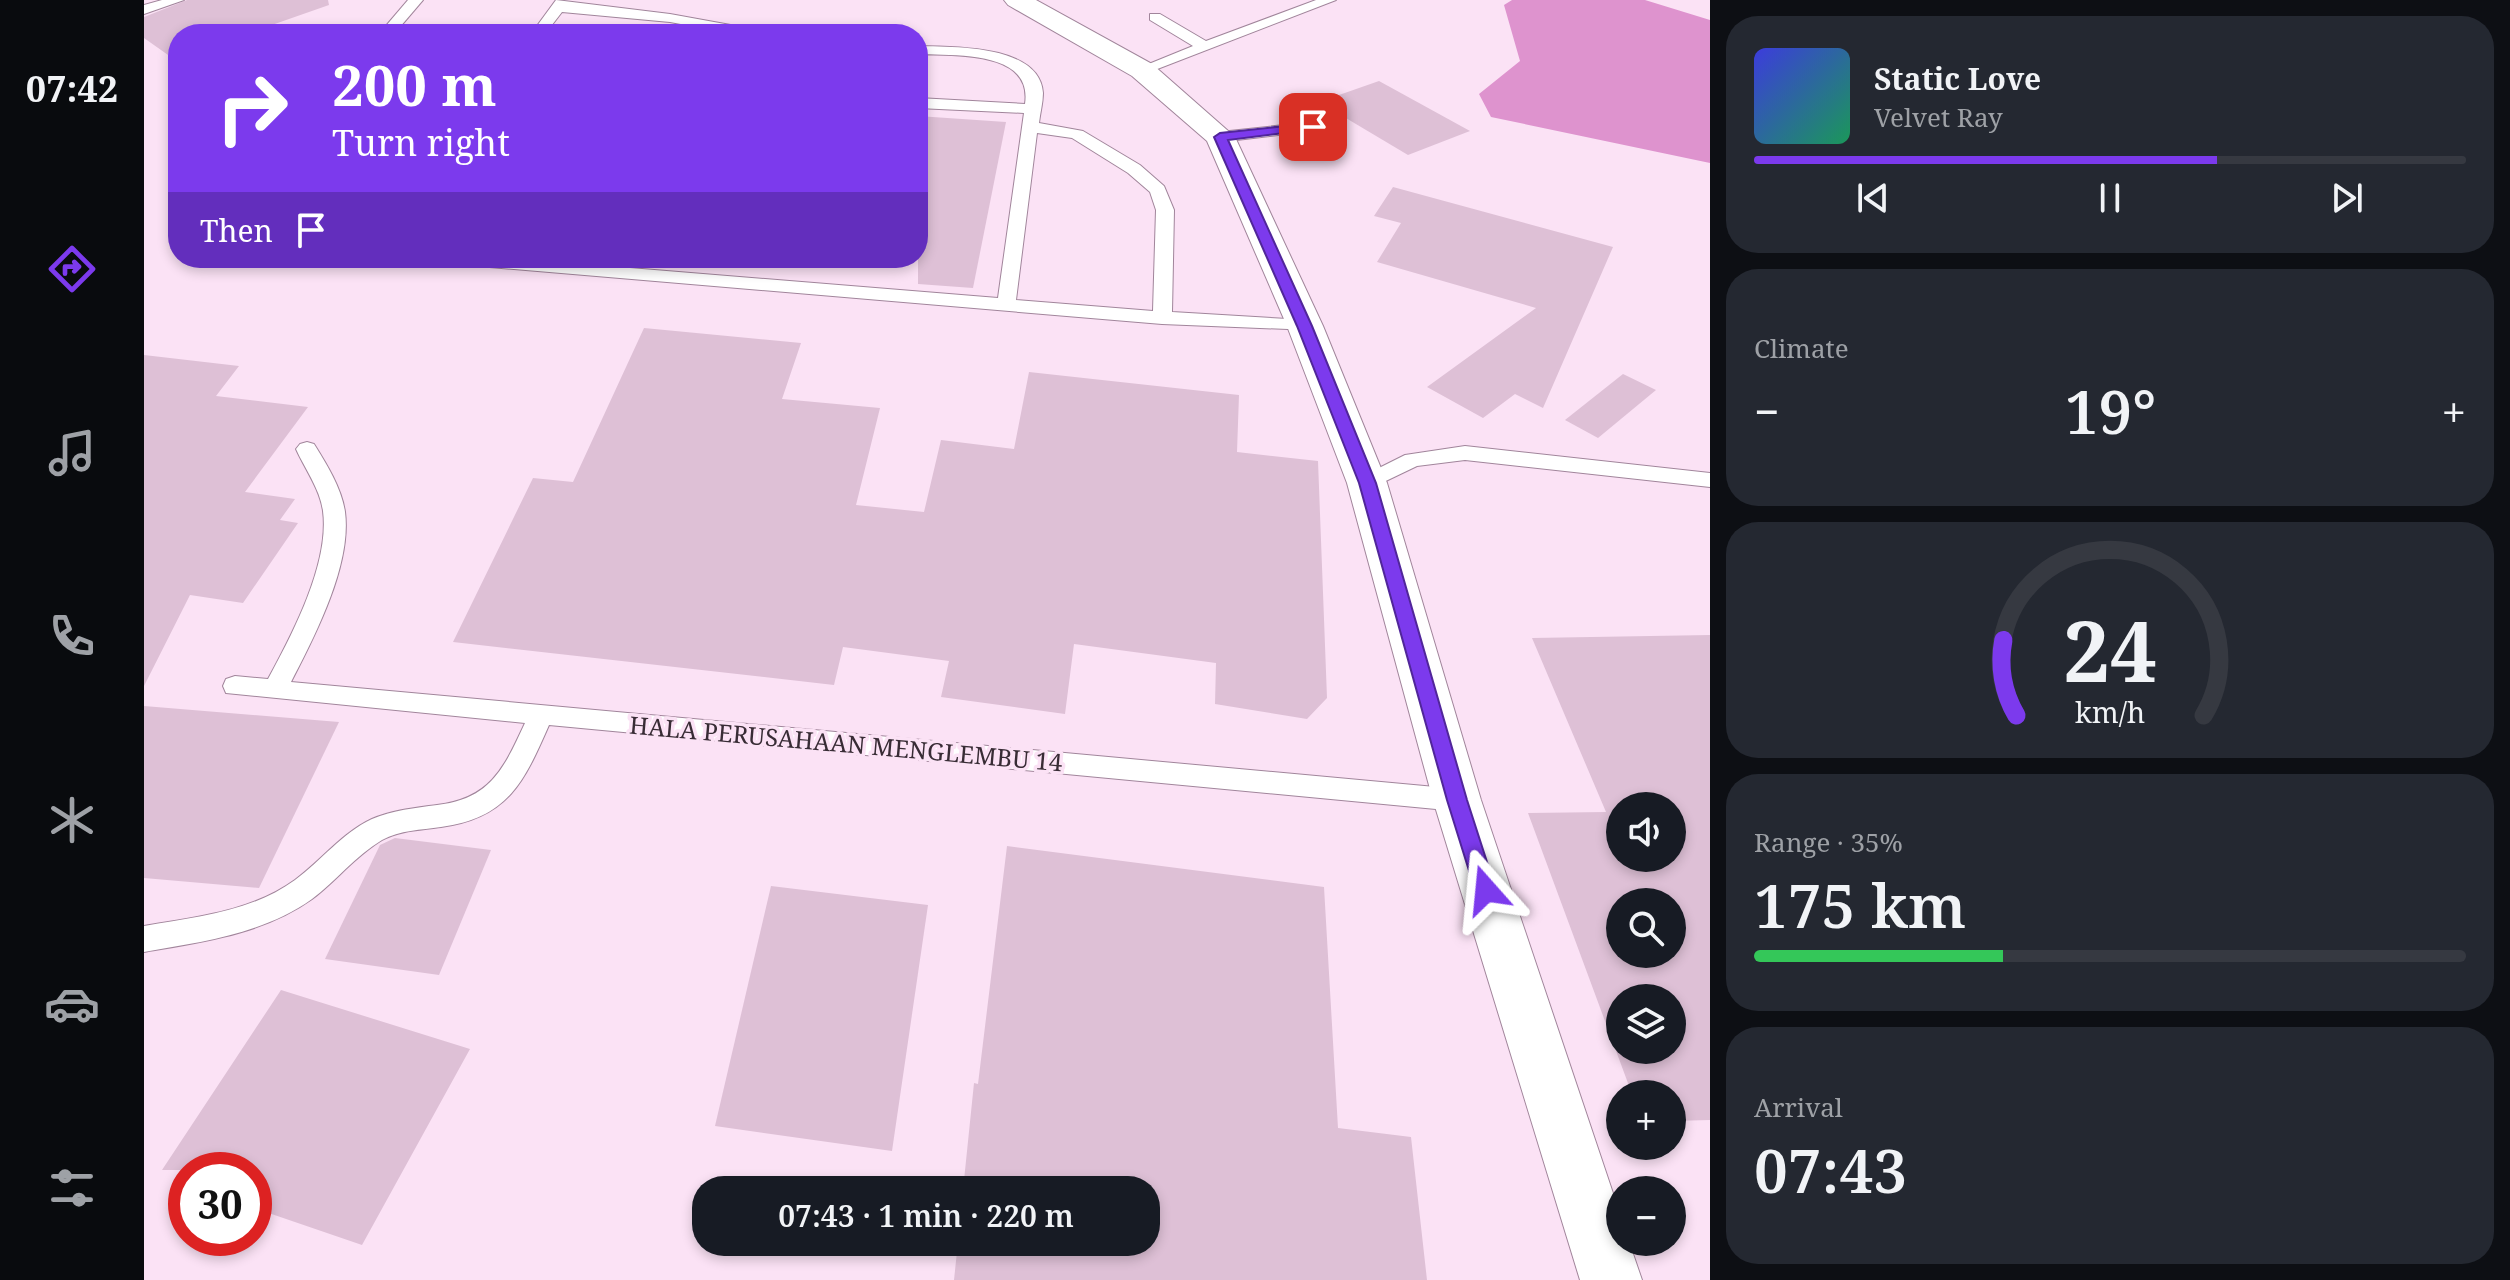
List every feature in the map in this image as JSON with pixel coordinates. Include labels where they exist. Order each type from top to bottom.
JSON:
[{"type":"street","points":[[1017,0],[1142,70],[1220,137],[1305,326],[1367,483],[1457,800],[1611,1280]]},
{"type":"lane","points":[[144,10],[177,0]]},
{"type":"lane","points":[[395,24],[416,0]]},
{"type":"lane","points":[[1285,0],[1302,10]]},
{"type":"lane","points":[[1142,70],[1329,0]]},
{"type":"lane","points":[[545,24],[560,4],[703,24]]},
{"type":"lane","points":[[1155,17],[1204,46]]},
{"type":"lane","points":[[928,51],[981,54],[1008,60],[1026,72],[1035,91],[1006,305]]},
{"type":"lane","points":[[928,104],[1032,118],[1077,134],[1134,169],[1158,190],[1165,210],[1162,318]]},
{"type":"lane","points":[[1220,137],[1313,127]]},
{"type":"lane","points":[[562,268],[1162,318],[1305,326]]},
{"type":"lane","points":[[275,689],[293,656],[333,552],[334,512],[307,449]]},
{"type":"lane","points":[[1367,483],[1412,460],[1465,453],[1710,480]]},
{"type":"lane","name":"HALA PERUSAHAAN MENGLEMBU 14","points":[[235,686],[1457,800]]},
{"type":"lane","points":[[144,939],[250,918],[303,890],[351,847],[382,827],[408,819],[472,810],[491,799],[507,783],[542,714]]},
{"type":"shaded area","points":[[1512,0],[1645,0],[1710,20],[1710,163],[1491,117],[1479,94],[1520,61],[1504,5]]},
{"type":"building","points":[[187,0],[328,0],[329,5],[275,24],[168,24],[168,55],[144,38],[144,17]]},
{"type":"building","points":[[1379,81],[1470,131],[1408,155],[1319,102]]},
{"type":"building","points":[[928,117],[1006,122],[973,288],[918,284],[918,268],[928,268]]},
{"type":"building","points":[[1393,187],[1613,247],[1543,408],[1515,394],[1483,418],[1427,387],[1536,308],[1377,262],[1401,223],[1374,216]]},
{"type":"building","points":[[644,328],[801,343],[782,399],[880,408],[856,505],[924,512],[941,440],[1014,449],[1029,372],[1239,395],[1237,452],[1318,461],[1327,698],[1307,719],[1215,704],[1216,663],[1074,644],[1065,714],[941,697],[949,661],[843,647],[834,685],[453,642],[533,478],[573,482]]},
{"type":"building","points":[[144,355],[239,366],[216,396],[308,407],[245,492],[295,499],[280,520],[298,523],[243,603],[190,595],[144,686]]},
{"type":"building","points":[[1623,374],[1656,390],[1598,438],[1565,420]]},
{"type":"building","points":[[1710,635],[1710,1120],[1686,1121],[1686,1080],[1627,1080],[1621,1064],[1686,1064],[1686,984],[1606,984],[1606,1024],[1528,813],[1606,812],[1532,638]]},
{"type":"building","points":[[144,706],[339,722],[259,888],[144,878]]},
{"type":"building","points":[[395,838],[491,850],[439,975],[325,959],[380,845]]},
{"type":"building","points":[[1007,846],[1324,887],[1338,1128],[1411,1137],[1427,1280],[954,1280],[957,1256],[1160,1256],[1160,1176],[964,1176],[974,1083],[978,1084]]},
{"type":"building","points":[[771,886],[928,905],[892,1151],[715,1126]]},
{"type":"building","points":[[281,990],[470,1049],[362,1245],[272,1214],[272,1152],[174,1152]]},
{"type":"route","points":[[1313,127],[1220,137],[1305,326],[1367,483],[1457,800],[1486,890]]}]
